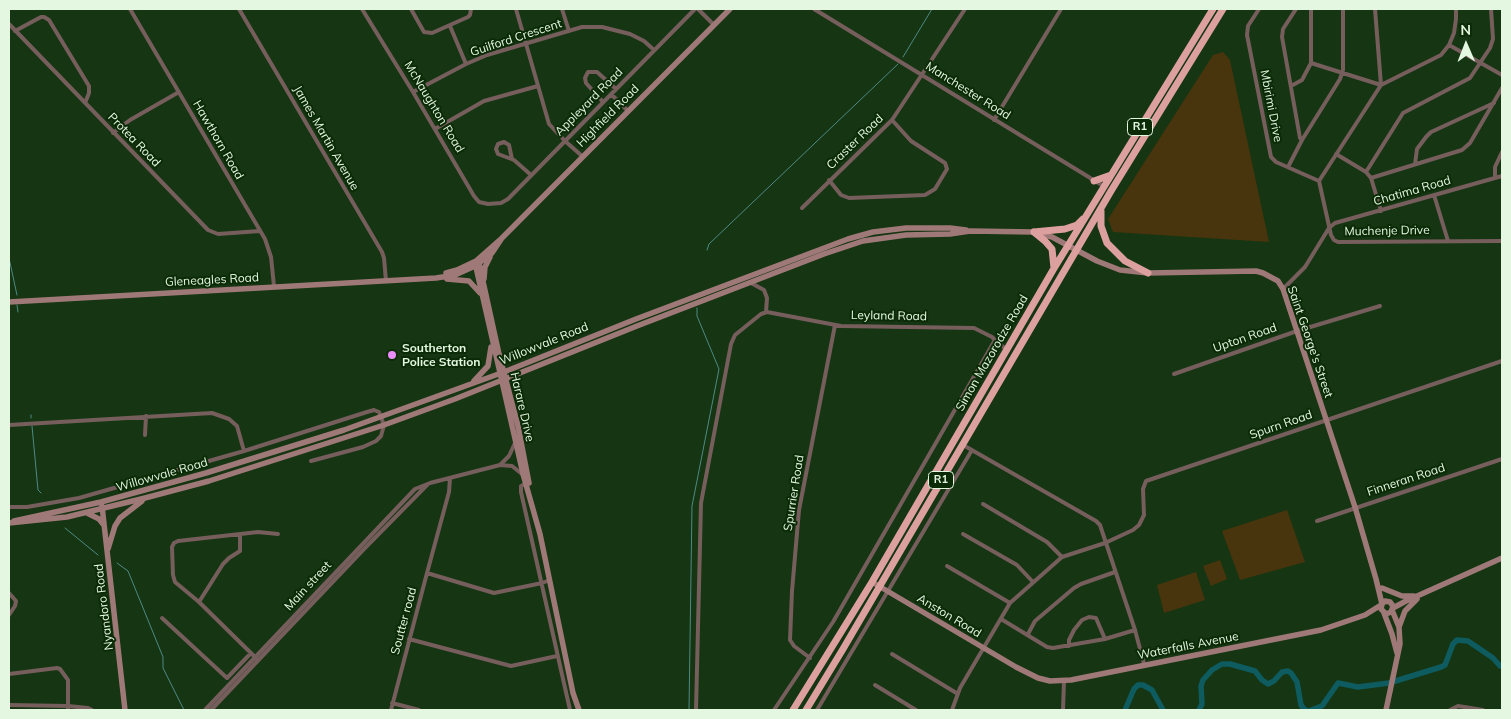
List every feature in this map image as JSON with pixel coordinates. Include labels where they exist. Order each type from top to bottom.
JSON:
[{"type":"highway","name":"Simon Mazorodze Road","points":[[793,710],[872,582],[1053,270],[1073,248],[1101,208],[1111,175],[1213,9]]},
{"type":"highway","name":"Simon Mazorodze Road","points":[[806,710],[962,445],[1073,248],[1088,216],[1127,166],[1223,9]]},
{"type":"highway","points":[[1094,181],[1111,175]]},
{"type":"highway","points":[[1101,208],[1101,226],[1107,243],[1125,261],[1148,273]]},
{"type":"highway","points":[[1034,232],[1072,227],[1088,216]]},
{"type":"highway","points":[[1034,232],[1052,250],[1054,259],[1053,270]]},
{"type":"main road","name":"Highfield Road","points":[[476,263],[730,9]]},
{"type":"main road","name":"Willowvale Road","points":[[9,523],[101,502],[308,442],[521,365],[855,236],[906,228],[1034,232],[1052,237],[1073,248]]},
{"type":"main road","name":"Willowvale Road","points":[[9,523],[50,520],[102,510],[209,481],[384,425],[831,252],[874,239],[906,234],[950,234],[970,231]]},
{"type":"main road","name":"Highfield Road","points":[[476,263],[492,253],[502,238]]},
{"type":"main road","name":"Saint George's Street","points":[[1073,248],[1111,267],[1148,273],[1256,272],[1271,276],[1283,289],[1327,420],[1376,579],[1383,612],[1392,634],[1398,658]]},
{"type":"main road","points":[[483,284],[485,267],[492,253]]},
{"type":"main road","name":"Gleneagles Road","points":[[416,279],[457,270],[476,263]]},
{"type":"main road","name":"Gleneagles Road","points":[[9,302],[436,278],[455,275],[476,263]]},
{"type":"main road","name":"Harare Drive","points":[[476,263],[483,284],[502,372]]},
{"type":"main road","name":"Harare Drive","points":[[476,263],[492,340],[504,379],[515,442],[530,497]]},
{"type":"main road","points":[[436,278],[469,281],[481,294]]},
{"type":"main road","points":[[472,383],[488,366],[491,358],[492,340]]},
{"type":"main road","points":[[499,354],[509,365],[521,365]]},
{"type":"main road","points":[[489,385],[496,386],[507,394],[519,373]]},
{"type":"main road","name":"Harare Drive","points":[[507,394],[518,426],[530,497],[550,580],[570,681],[579,710]]},
{"type":"main road","points":[[107,550],[115,526],[120,518],[145,498]]},
{"type":"main road","name":"Nyandoro Road","points":[[101,502],[125,710]]},
{"type":"main road","points":[[86,513],[99,519],[103,524]]},
{"type":"main road","points":[[1391,606],[1421,596],[1502,558]]},
{"type":"main road","name":"Saint George's Street","points":[[1376,579],[1391,606],[1399,627]]},
{"type":"main road","name":"Anston Road","points":[[872,582],[1016,667]]},
{"type":"main road","points":[[1382,588],[1402,596],[1421,596]]},
{"type":"main road","points":[[1386,710],[1398,658],[1400,644],[1399,627],[1405,611],[1421,596]]},
{"type":"main road","name":"Waterfalls Avenue","points":[[1016,667],[1044,680],[1064,681],[1304,634],[1330,628],[1365,615],[1383,612],[1388,614],[1391,606],[1385,601],[1365,615]]},
{"type":"street","name":"Hawthorn Road","points":[[130,9],[260,231],[269,249],[274,286]]},
{"type":"street","name":"James Martin Avenue","points":[[239,9],[382,252],[386,280]]},
{"type":"street","name":"McNaughton Road","points":[[362,9],[474,196],[480,202],[495,204]]},
{"type":"street","points":[[411,9],[424,32],[432,33],[468,17],[471,9]]},
{"type":"street","points":[[516,9],[550,124],[582,156]]},
{"type":"street","points":[[562,9],[569,31]]},
{"type":"street","points":[[696,9],[714,25]]},
{"type":"street","name":"Appleyard Road","points":[[495,204],[508,199],[696,9]]},
{"type":"street","name":"Manchester Road","points":[[814,9],[1108,189]]},
{"type":"street","name":"Craster Road","points":[[802,208],[892,120],[965,9]]},
{"type":"street","points":[[994,120],[1061,9]]},
{"type":"street","name":"Mbirimi Drive","points":[[1258,9],[1248,26],[1248,40],[1271,156],[1276,162],[1319,181]]},
{"type":"street","points":[[1296,9],[1283,30],[1282,37],[1300,138],[1302,140]]},
{"type":"street","points":[[1291,86],[1302,80],[1311,63],[1311,9]]},
{"type":"street","points":[[1288,167],[1342,73],[1344,63],[1343,9]]},
{"type":"street","points":[[1375,9],[1381,85]]},
{"type":"street","points":[[1319,181],[1381,85],[1441,55],[1454,33],[1456,9]]},
{"type":"street","points":[[1366,172],[1403,113],[1470,78],[1490,48],[1493,39],[1491,9]]},
{"type":"street","points":[[15,31],[41,17],[49,20],[89,86],[89,96],[85,103]]},
{"type":"street","name":"Protea Road","points":[[9,24],[208,230],[218,234],[260,231]]},
{"type":"street","points":[[450,26],[466,64]]},
{"type":"street","name":"Guilford Crescent","points":[[413,92],[466,64],[526,43],[582,27],[608,28],[639,38],[654,50]]},
{"type":"street","points":[[1449,44],[1502,75]]},
{"type":"street","points":[[1311,63],[1381,85]]},
{"type":"street","points":[[603,102],[586,83],[585,78],[588,72],[597,72],[616,89]]},
{"type":"street","points":[[435,129],[484,101],[538,86]]},
{"type":"street","points":[[1372,178],[1467,147],[1502,88]]},
{"type":"street","points":[[113,133],[130,120],[179,92]]},
{"type":"street","points":[[611,94],[628,111]]},
{"type":"street","points":[[1415,164],[1417,149],[1431,132],[1494,103]]},
{"type":"street","points":[[829,180],[841,195],[849,198],[925,195],[935,189],[947,169],[946,164],[912,141],[892,120]]},
{"type":"street","points":[[512,159],[509,145],[504,142],[498,144],[496,149],[498,154],[512,159],[531,175]]},
{"type":"street","points":[[1495,178],[1494,167],[1502,152]]},
{"type":"street","points":[[1336,154],[1366,172],[1372,178],[1380,211]]},
{"type":"street","name":"Chatima Road","points":[[1329,228],[1335,223],[1502,176]]},
{"type":"street","name":"Muchenje Drive","points":[[1319,181],[1329,228],[1334,240],[1344,243],[1502,241]]},
{"type":"street","points":[[1434,195],[1448,241]]},
{"type":"street","points":[[1283,289],[1305,268],[1329,228]]},
{"type":"street","points":[[696,710],[701,503],[732,340],[738,331],[766,312],[767,298],[764,290],[764,278]]},
{"type":"street","points":[[751,282],[764,290]]},
{"type":"street","name":"Upton Road","points":[[1174,374],[1297,330],[1380,306]]},
{"type":"street","name":"Leyland Road","points":[[766,312],[835,325],[970,327],[978,329],[1007,350]]},
{"type":"street","name":"Spurrier Road","points":[[810,658],[794,646],[790,640],[792,591],[799,510],[835,325]]},
{"type":"street","points":[[774,710],[833,622],[995,340]]},
{"type":"street","name":"Spurn Road","points":[[1105,543],[1133,530],[1139,525],[1144,514],[1143,489],[1146,481],[1502,362]]},
{"type":"street","points":[[9,506],[27,507],[79,498],[244,452],[377,410],[384,425],[381,436],[363,447],[311,461]]},
{"type":"street","points":[[9,425],[146,416],[218,414],[237,426],[244,452]]},
{"type":"street","points":[[145,435],[146,416]]},
{"type":"street","points":[[500,465],[509,456],[515,442]]},
{"type":"street","points":[[962,445],[1093,518],[1100,526],[1135,630],[1144,664]]},
{"type":"street","points":[[817,710],[972,450]]},
{"type":"street","name":"Finneran Road","points":[[1317,521],[1354,507],[1502,459]]},
{"type":"street","points":[[500,465],[512,466],[523,474]]},
{"type":"street","name":"Main street","points":[[205,710],[411,493],[430,483],[500,465]]},
{"type":"street","points":[[427,573],[450,478]]},
{"type":"street","points":[[525,484],[521,486],[521,492],[570,710]]},
{"type":"street","points":[[983,504],[1047,542],[1062,557]]},
{"type":"street","points":[[162,618],[227,678],[255,657],[199,602],[175,582],[172,544],[178,541],[260,532],[278,534]]},
{"type":"street","points":[[199,602],[223,564],[228,558],[240,551],[240,534]]},
{"type":"street","points":[[962,534],[1017,565],[1033,582]]},
{"type":"street","points":[[952,710],[958,694],[1010,603],[1062,557],[1105,543]]},
{"type":"street","points":[[947,566],[1010,603]]},
{"type":"street","points":[[1028,634],[1035,621],[1074,588],[1115,572]]},
{"type":"street","name":"Soutter road","points":[[390,710],[427,573],[494,594],[542,584],[550,580]]},
{"type":"street","points":[[861,575],[872,582]]},
{"type":"street","points":[[9,593],[16,601],[9,615]]},
{"type":"street","points":[[864,614],[872,619]]},
{"type":"street","points":[[1069,646],[1069,640],[1074,630],[1082,620],[1089,617],[1096,618],[1105,639]]},
{"type":"street","points":[[1001,619],[1053,648],[1105,639],[1135,630]]},
{"type":"street","points":[[410,639],[511,666],[557,656]]},
{"type":"street","points":[[892,654],[958,694]]},
{"type":"street","name":"Main street","points":[[211,710],[255,657]]},
{"type":"street","points":[[9,674],[60,669],[68,680],[68,708]]},
{"type":"street","points":[[1062,710],[1064,681]]},
{"type":"street","points":[[875,685],[916,710]]},
{"type":"street","points":[[392,703],[419,710]]},
{"type":"street","points":[[10,710],[9,705],[88,708],[92,710]]},
{"type":"street","points":[[1450,710],[1458,706],[1483,710]]},
{"type":"shaded area","points":[[1223,52],[1230,60],[1269,242],[1113,232],[1108,219],[1213,55]]},
{"type":"shaded area","points":[[1287,510],[1305,562],[1240,580],[1222,531]]},
{"type":"shaded area","points":[[1220,560],[1227,579],[1211,586],[1203,566]]},
{"type":"shaded area","points":[[1196,572],[1205,600],[1164,613],[1157,585]]},
{"type":"waterway","points":[[903,57],[932,9]]},
{"type":"waterway","points":[[707,250],[709,244],[898,64]]},
{"type":"waterway","points":[[9,258],[17,295]]},
{"type":"waterway","points":[[17,305],[18,312]]},
{"type":"waterway","points":[[689,710],[692,506],[719,369],[697,316],[697,308]]},
{"type":"waterway","points":[[32,426],[38,490],[41,493]]},
{"type":"waterway","points":[[65,528],[98,555]]},
{"type":"waterway","points":[[117,563],[128,571],[163,657],[163,668],[184,710]]},
{"type":"waterway","points":[[1311,710],[1322,706],[1338,683],[1358,687],[1389,683],[1441,667],[1445,665],[1453,644],[1457,640],[1468,641],[1502,666]]},
{"type":"waterway","points":[[1199,710],[1202,704],[1201,686],[1203,680],[1212,670],[1222,664],[1230,664],[1255,671],[1268,684],[1274,681],[1282,672],[1288,671],[1297,682],[1301,705],[1306,710]]},
{"type":"waterway","points":[[1125,710],[1134,689],[1138,685],[1143,685],[1152,690],[1163,710]]},
{"type":"place","name":"Southerton Police Station","points":[[392,355]]}]
